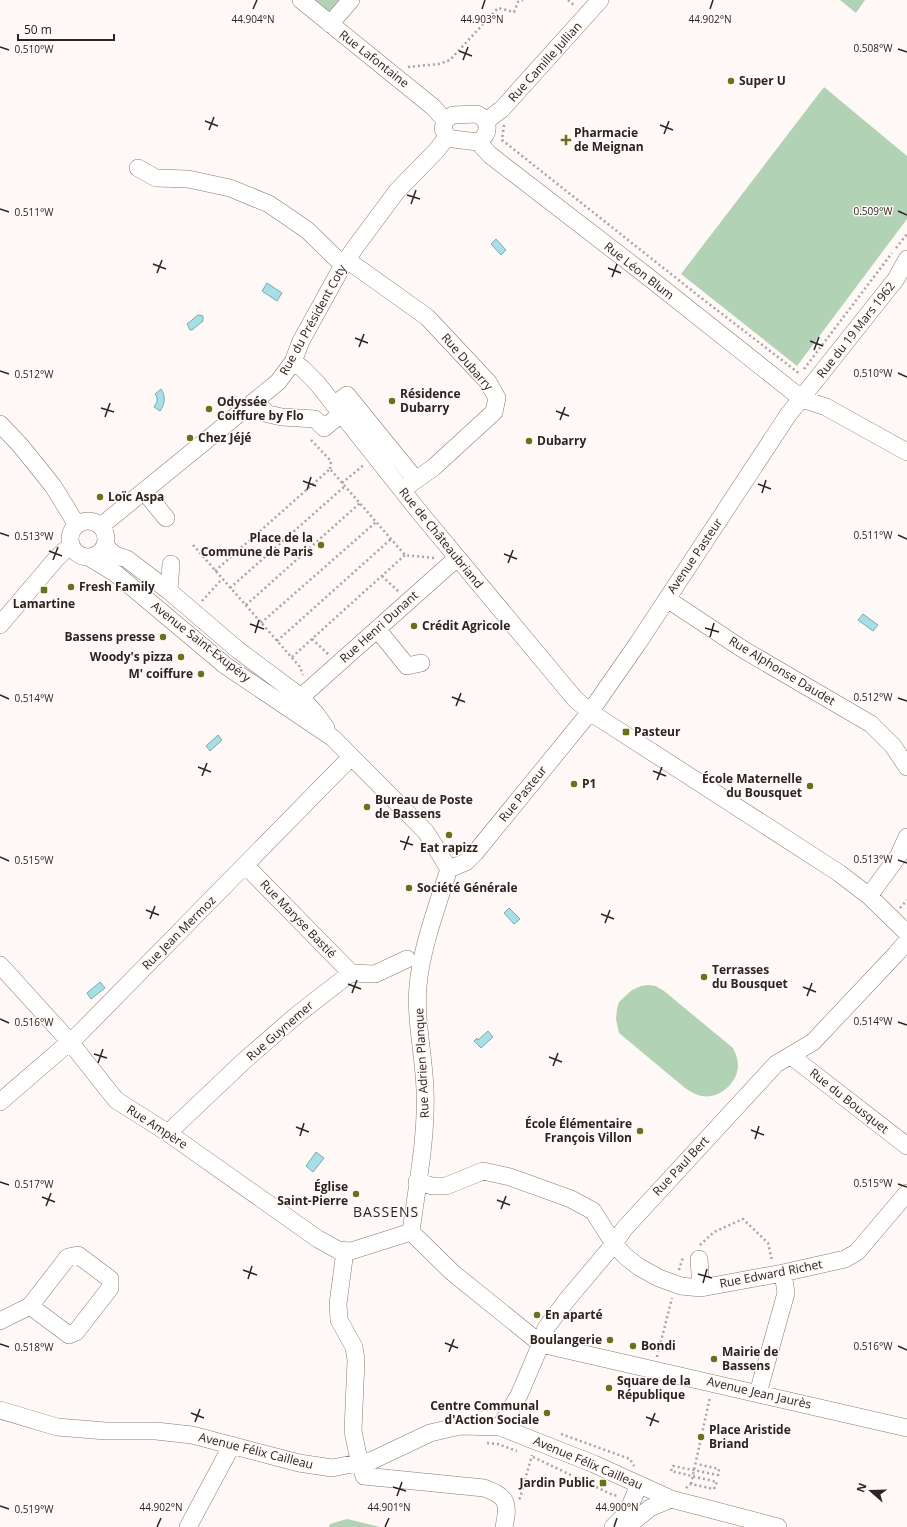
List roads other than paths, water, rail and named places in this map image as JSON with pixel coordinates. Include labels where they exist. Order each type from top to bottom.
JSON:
[{"type":"street","name":"Rue Lafontaine","points":[[301,0],[427,102],[444,120]]},
{"type":"street","points":[[330,24],[351,0]]},
{"type":"street","name":"Rue Camille Jullian","points":[[492,117],[547,61],[600,0]]},
{"type":"street","points":[[477,114],[492,117],[488,130],[484,137],[478,142],[447,137],[442,129],[444,120],[453,115],[477,114]]},
{"type":"street","name":"Rue du Président Coty","points":[[101,526],[278,382],[293,362],[301,341],[345,263],[397,191],[436,151],[447,137]]},
{"type":"street","name":"Rue Léon Blum","points":[[478,142],[490,155],[647,276],[802,399],[826,407],[907,452]]},
{"type":"street","name":"Rue Dubarry","points":[[138,168],[156,178],[188,180],[230,188],[269,204],[307,230],[345,263],[427,317],[488,382],[498,398],[494,412],[434,467],[402,490]]},
{"type":"street","name":"Rue du 19 Mars 1962","points":[[802,399],[896,280],[907,259]]},
{"type":"street","name":"Rue de Châteaubriand","points":[[293,362],[302,368],[317,383],[402,490],[451,563],[575,699],[590,712],[839,873],[869,896],[907,932]]},
{"type":"street","points":[[255,402],[268,414],[282,417],[315,419],[324,428],[346,395],[416,480]]},
{"type":"street","name":"Avenue Pasteur","points":[[590,712],[638,643],[788,416],[802,399]]},
{"type":"street","points":[[0,424],[20,444],[53,486],[76,525]]},
{"type":"street","points":[[144,491],[166,518]]},
{"type":"street","points":[[88,521],[101,526],[104,530],[106,538],[105,546],[100,554],[90,558],[85,558],[74,551],[71,547],[70,534],[76,525],[88,521]]},
{"type":"street","name":"Avenue Saint-Exupéry","points":[[105,546],[115,555],[127,558],[169,591],[238,650],[305,694],[316,714],[333,738],[426,832],[449,869]]},
{"type":"street","points":[[0,625],[55,560],[64,551],[71,547]]},
{"type":"street","name":"Avenue Saint-Exupéry","points":[[90,558],[115,573],[226,666],[333,738]]},
{"type":"street","name":"Rue Henri Dunant","points":[[305,694],[451,563]]},
{"type":"street","points":[[169,591],[171,564]]},
{"type":"street","name":"Rue Alphonse Daudet","points":[[667,599],[744,650],[871,724],[893,746],[907,767]]},
{"type":"street","points":[[377,629],[407,666],[421,663]]},
{"type":"street","name":"Rue Pasteur","points":[[449,869],[466,862],[475,853],[590,712]]},
{"type":"street","name":"Rue Jean Mermoz","points":[[0,1102],[70,1042],[246,866],[351,757]]},
{"type":"street","points":[[869,896],[899,855],[907,837]]},
{"type":"street","name":"Rue Maryse Bastié","points":[[246,866],[351,973]]},
{"type":"street","name":"Rue Adrien Planque","points":[[411,1232],[425,1115],[425,1088],[419,1021],[418,986],[425,948],[449,869]]},
{"type":"street","name":"Rue Paul Bert","points":[[504,1420],[519,1395],[541,1344],[546,1328],[566,1301],[614,1244],[624,1229],[776,1064],[813,1042],[896,954],[907,940]]},
{"type":"street","points":[[351,973],[375,974],[407,959]]},
{"type":"street","name":"Rue Ampère","points":[[0,965],[70,1042],[116,1100],[168,1133],[318,1239],[338,1250],[345,1251]]},
{"type":"street","name":"Rue Guynemer","points":[[168,1133],[245,1060],[298,1014],[351,973]]},
{"type":"street","name":"Rue du Bousquet","points":[[791,1056],[907,1146]]},
{"type":"street","name":"Rue Edward Richet","points":[[417,1181],[432,1186],[446,1186],[483,1171],[510,1177],[571,1199],[593,1211],[614,1244],[625,1256],[639,1267],[659,1278],[681,1286],[701,1288],[783,1273],[845,1259],[857,1252],[907,1194]]},
{"type":"street","points":[[504,1527],[507,1510],[504,1500],[495,1492],[484,1488],[364,1476],[353,1431],[356,1360],[354,1346],[339,1320],[338,1304],[345,1251],[351,1251],[411,1232],[453,1273],[541,1344]]},
{"type":"street","points":[[0,1320],[30,1306],[68,1257],[78,1255],[110,1279],[110,1288],[76,1332],[69,1335],[30,1306]]},
{"type":"street","points":[[699,1259],[701,1288]]},
{"type":"street","points":[[758,1393],[786,1292],[783,1273]]},
{"type":"street","name":"Avenue Jean Jaurès","points":[[541,1344],[907,1428]]},
{"type":"street","name":"Avenue Félix Cailleau","points":[[0,1410],[57,1427],[106,1431],[156,1431],[192,1435],[299,1464],[332,1468],[373,1460],[430,1433],[460,1426],[504,1420],[533,1449],[594,1464],[670,1499],[778,1527]]},
{"type":"street","points":[[188,1527],[232,1445]]},
{"type":"street","points":[[613,1527],[627,1513],[634,1482]]},
{"type":"street","points":[[613,1527],[634,1521],[650,1508],[670,1499]]},
{"type":"water","points":[[496,239],[506,250],[501,255],[491,244]]},
{"type":"water","points":[[267,283],[282,293],[277,301],[262,291]]},
{"type":"water","points":[[198,315],[203,316],[203,321],[190,330],[187,324]]},
{"type":"water","points":[[161,389],[164,394],[164,400],[160,411],[154,407],[157,402],[157,397],[155,394]]},
{"type":"water","points":[[863,614],[878,625],[873,631],[858,620]]},
{"type":"water","points":[[218,735],[222,740],[210,751],[206,746]]},
{"type":"water","points":[[509,908],[520,919],[514,924],[504,913]]},
{"type":"water","points":[[100,982],[105,988],[91,999],[87,993]]},
{"type":"water","points":[[488,1031],[493,1037],[481,1048],[474,1041],[477,1038],[478,1040]]},
{"type":"water","points":[[316,1152],[324,1158],[313,1172],[306,1166]]},
{"type":"place","name":"Super U","points":[[731,81]]},
{"type":"place","name":"Pharmacie de Meignan","points":[[566,140]]},
{"type":"place","name":"Résidence Dubarry","points":[[392,401]]},
{"type":"place","name":"Odyssée Coiffure by Flo","points":[[209,409]]},
{"type":"place","name":"Chez Jéjé","points":[[190,438]]},
{"type":"place","name":"Dubarry","points":[[529,441]]},
{"type":"place","name":"Loïc Aspa","points":[[100,497]]},
{"type":"place","name":"Place de la Commune de Paris","points":[[321,545]]},
{"type":"place","name":"Fresh Family","points":[[71,587]]},
{"type":"place","name":"Lamartine","points":[[44,590]]},
{"type":"place","name":"Crédit Agricole","points":[[414,626]]},
{"type":"place","name":"Bassens presse","points":[[163,637]]},
{"type":"place","name":"Woody's pizza","points":[[181,657]]},
{"type":"place","name":"M' coiffure","points":[[201,674]]},
{"type":"place","name":"Pasteur","points":[[626,732]]},
{"type":"place","name":"P1","points":[[574,784]]},
{"type":"place","name":"École Maternelle du Bousquet","points":[[810,786]]},
{"type":"place","name":"Bureau de Poste de Bassens","points":[[367,807]]},
{"type":"place","name":"Eat rapizz","points":[[449,835]]},
{"type":"place","name":"Société Générale","points":[[409,888]]},
{"type":"place","name":"Terrasses du Bousquet","points":[[704,977]]},
{"type":"place","name":"École Élémentaire François Villon","points":[[640,1131]]},
{"type":"place","name":"Église Saint-Pierre","points":[[356,1194]]},
{"type":"place","name":"En aparté","points":[[537,1315]]},
{"type":"place","name":"Boulangerie","points":[[610,1340]]},
{"type":"place","name":"Bondi","points":[[633,1346]]},
{"type":"place","name":"Mairie de Bassens","points":[[714,1359]]},
{"type":"place","name":"Square de la République","points":[[609,1388]]},
{"type":"place","name":"Centre Communal d'Action Sociale","points":[[547,1413]]},
{"type":"place","name":"Place Aristide Briand","points":[[701,1437]]},
{"type":"place","name":"Jardin Public","points":[[603,1483]]},
{"type":"district","name":"BASSENS","points":[[386,1212]]}]
